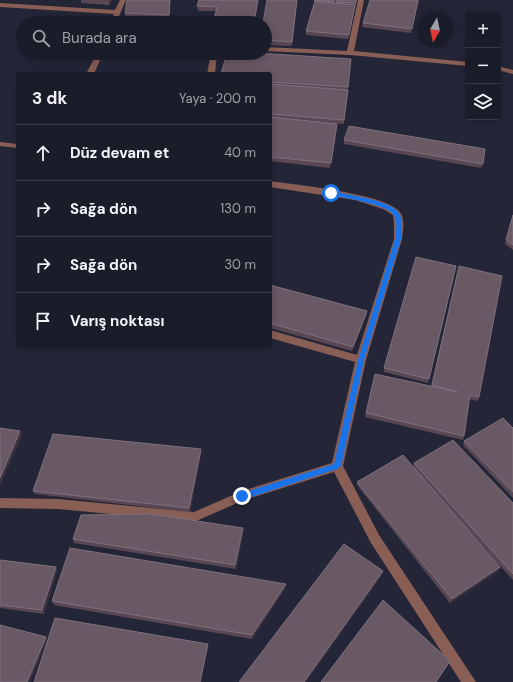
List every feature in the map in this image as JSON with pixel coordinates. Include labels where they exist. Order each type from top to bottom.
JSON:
[{"type":"lane","points":[[117,16],[123,0]]},
{"type":"lane","points":[[350,53],[361,0]]},
{"type":"lane","points":[[0,5],[119,12]]},
{"type":"lane","points":[[272,49],[350,53],[465,64]]},
{"type":"lane","points":[[91,72],[97,60]]},
{"type":"lane","points":[[211,72],[213,60]]},
{"type":"lane","points":[[501,69],[513,72]]},
{"type":"lane","points":[[0,144],[16,146]]},
{"type":"lane","points":[[272,184],[338,195],[381,205],[395,213],[399,222],[398,239],[361,360],[337,466],[376,539],[469,682]]},
{"type":"lane","points":[[272,335],[361,360]]},
{"type":"lane","points":[[0,503],[58,504],[194,517],[242,496],[337,466]]},
{"type":"building","points":[[127,0],[170,0],[169,15],[125,13]]},
{"type":"building","points":[[199,0],[258,0],[255,16],[215,16],[217,7],[197,6]]},
{"type":"building","points":[[267,0],[297,0],[292,42],[272,41],[272,16],[264,16]]},
{"type":"building","points":[[314,0],[334,0],[334,2]]},
{"type":"building","points":[[336,0],[356,0],[356,3],[336,2]]},
{"type":"building","points":[[370,0],[418,0],[412,29],[363,23]]},
{"type":"building","points":[[315,1],[355,5],[349,35],[306,31]]},
{"type":"building","points":[[272,54],[351,59],[348,87],[272,82],[272,72],[222,72],[225,60],[272,60]]},
{"type":"building","points":[[272,84],[348,90],[344,120],[272,114]]},
{"type":"building","points":[[272,117],[337,124],[331,163],[272,157]]},
{"type":"building","points":[[349,126],[485,149],[483,164],[344,140]]},
{"type":"building","points":[[513,215],[513,245],[506,240]]},
{"type":"building","points":[[416,257],[456,266],[429,379],[384,368]]},
{"type":"building","points":[[459,266],[502,276],[479,397],[470,395],[464,436],[366,413],[375,374],[458,392],[432,385]]},
{"type":"building","points":[[272,286],[367,311],[353,347],[272,324]]},
{"type":"building","points":[[503,418],[513,428],[513,492],[464,441]]},
{"type":"building","points":[[0,428],[20,431],[0,478]]},
{"type":"building","points":[[53,434],[201,449],[189,508],[33,491]]},
{"type":"building","points":[[453,440],[513,503],[513,574],[414,463]]},
{"type":"building","points":[[403,455],[500,567],[452,599],[357,482]]},
{"type":"building","points":[[151,514],[243,528],[235,565],[73,539],[81,515]]},
{"type":"building","points":[[344,544],[383,571],[304,682],[239,682]]},
{"type":"building","points":[[70,548],[286,584],[252,635],[52,601]]},
{"type":"building","points":[[0,560],[56,567],[42,610],[0,605]]},
{"type":"building","points":[[383,600],[450,661],[436,682],[321,682]]},
{"type":"building","points":[[55,618],[208,644],[200,682],[34,682]]},
{"type":"building","points":[[0,625],[46,637],[27,682],[0,682]]},
{"type":"route","points":[[242,496],[337,466],[361,360],[398,239],[399,222],[395,213],[381,205],[331,193]]}]
